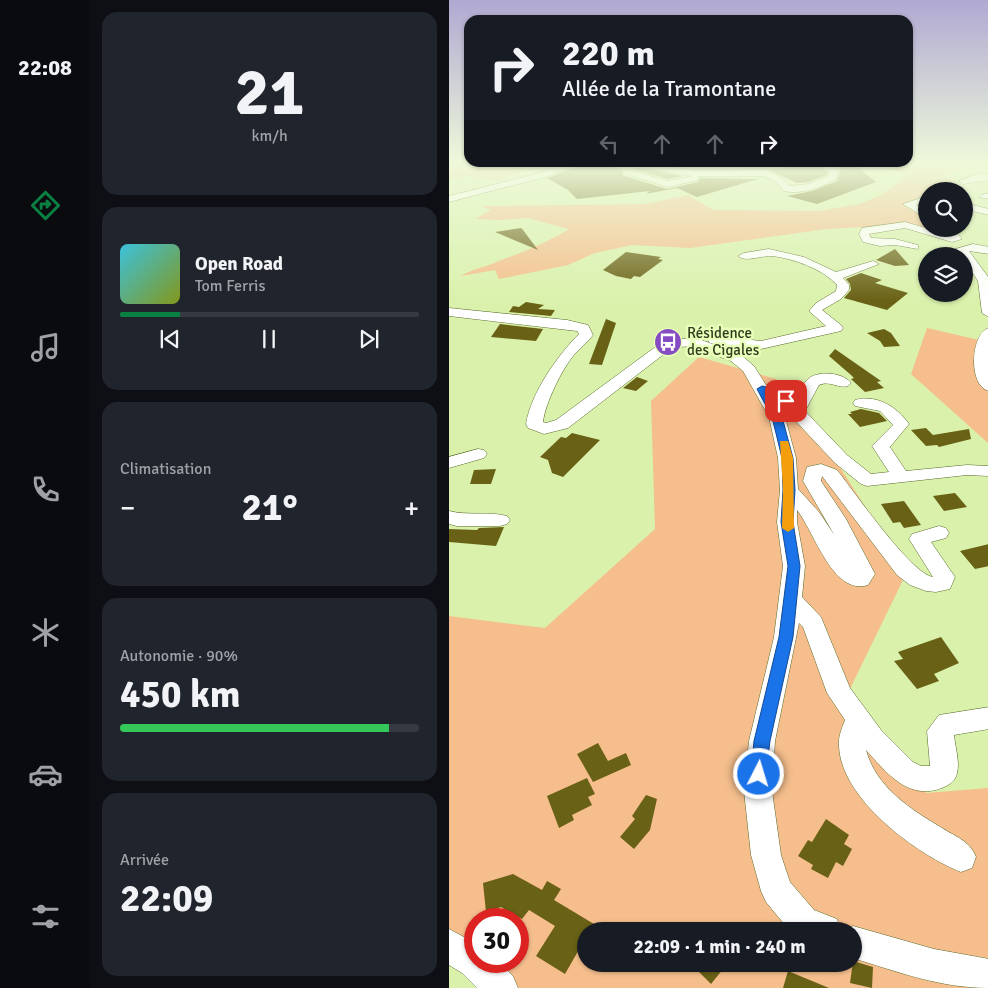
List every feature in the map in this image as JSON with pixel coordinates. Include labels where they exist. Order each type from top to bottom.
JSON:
[{"type":"street","points":[[913,247],[895,242],[871,242],[867,240],[864,234],[866,230],[905,225],[918,229]]},
{"type":"street","points":[[945,237],[957,239],[955,237]]},
{"type":"street","points":[[988,251],[973,247],[962,249],[984,281],[988,313]]},
{"type":"street","points":[[449,312],[567,324],[583,328],[586,335],[567,354],[536,411],[534,424],[544,430],[569,420],[664,348],[677,343],[710,339],[755,346],[833,330],[835,328],[834,325],[815,311],[818,307],[836,298],[843,290],[843,285],[836,276],[815,266],[779,254],[765,253],[744,256]]},
{"type":"street","points":[[836,276],[873,264]]},
{"type":"street","points":[[988,332],[978,363],[981,377],[988,387]]},
{"type":"street","points":[[694,342],[736,358],[749,369],[777,417],[787,458],[789,490],[787,522],[794,566],[786,637],[762,741],[758,791],[766,854],[777,891],[803,922]]},
{"type":"street","points":[[796,412],[802,406],[813,382],[822,378],[831,378],[843,383]]},
{"type":"street","points":[[762,389],[779,393],[841,459],[862,477],[874,481],[901,476],[967,470],[988,471]]},
{"type":"street","points":[[861,403],[885,407],[901,424],[881,446],[901,476]]},
{"type":"street","points":[[449,463],[478,454]]},
{"type":"street","points":[[789,490],[813,516],[840,568],[852,577],[860,580],[863,574],[836,519],[812,481],[813,471],[821,469],[831,474],[904,570],[919,583],[932,586],[942,584],[944,577],[919,539],[939,533]]},
{"type":"street","points":[[449,517],[457,520],[500,520]]},
{"type":"street","points":[[791,600],[813,623],[840,692],[872,738],[903,771],[919,779],[935,778],[943,772],[941,731],[948,723],[988,718]]},
{"type":"street","points":[[858,718],[852,748],[863,782],[891,812],[961,857]]},
{"type":"street","points":[[862,945],[935,966],[988,976]]},
{"type":"street","points":[[449,946],[474,961],[501,988]]},
{"type":"shaded area","points":[[489,209],[918,209],[918,227],[903,225],[827,229],[690,248],[632,245],[595,253],[568,265],[499,279],[495,270],[461,276],[532,248],[569,229],[528,218],[475,219],[491,210]]},
{"type":"shaded area","points":[[927,328],[988,342],[988,443],[911,374]]},
{"type":"shaded area","points":[[699,357],[776,379],[823,441],[891,547],[903,580],[847,695],[926,793],[988,788],[988,988],[489,988],[468,973],[529,973],[529,908],[464,908],[464,970],[449,960],[449,616],[545,628],[655,529],[651,401]]},
{"type":"building","points":[[521,228],[523,230],[538,250],[495,232]]},
{"type":"building","points":[[895,249],[909,265],[895,266],[876,260]]},
{"type":"building","points":[[626,252],[661,257],[658,259],[663,260],[640,277],[634,276],[631,279],[616,276],[603,270]]},
{"type":"building","points":[[861,273],[882,280],[875,283],[908,293],[887,310],[844,298],[851,290],[850,284],[846,279]]},
{"type":"building","points":[[526,302],[544,305],[538,309],[555,310],[551,316],[509,312],[513,306],[519,307]]},
{"type":"building","points":[[606,319],[616,323],[602,365],[589,364]]},
{"type":"building","points":[[500,324],[543,329],[536,341],[491,337]]},
{"type":"building","points":[[884,329],[891,333],[900,346],[884,347],[880,341],[867,333]]},
{"type":"building","points":[[835,349],[881,381],[877,382],[884,388],[865,392],[851,379],[854,378],[851,375],[829,356]]},
{"type":"building","points":[[637,377],[648,381],[636,391],[623,388]]},
{"type":"building","points":[[861,409],[879,413],[887,421],[860,427],[848,414]]},
{"type":"building","points":[[926,428],[933,435],[969,429],[971,439],[939,447],[937,445],[926,446],[911,430]]},
{"type":"building","points":[[572,433],[600,440],[563,477],[552,473],[548,460],[540,457],[561,437],[566,438]]},
{"type":"building","points":[[496,469],[491,484],[470,484],[474,470]]},
{"type":"building","points":[[955,493],[967,507],[944,511],[933,496]]},
{"type":"building","points":[[904,501],[921,525],[904,528],[900,522],[893,523],[881,504]]},
{"type":"building","points":[[504,527],[496,546],[449,542],[449,529],[477,530],[479,528]]},
{"type":"building","points":[[989,544],[989,566],[975,569],[960,551]]},
{"type":"building","points":[[941,637],[959,663],[934,674],[939,681],[917,689],[894,661],[903,659],[898,652]]},
{"type":"building","points":[[598,743],[608,761],[626,753],[631,765],[593,782],[577,754]]},
{"type":"building","points":[[587,778],[595,794],[588,797],[592,805],[572,815],[574,820],[559,828],[547,796]]},
{"type":"building","points":[[646,795],[657,799],[650,830],[634,849],[620,837],[635,819],[632,816]]},
{"type":"building","points":[[826,819],[849,835],[844,844],[852,849],[843,866],[836,862],[828,878],[811,869],[813,865],[798,856],[808,840],[812,842]]},
{"type":"building","points":[[513,874],[542,890],[547,881],[561,889],[554,900],[591,922],[577,922],[577,953],[565,974],[536,956],[555,926],[529,910],[529,908],[486,908],[483,883]]},
{"type":"building","points":[[862,964],[873,967],[872,988],[850,983],[852,972],[862,972]]},
{"type":"building","points":[[699,972],[721,972],[711,984]]},
{"type":"building","points":[[788,972],[790,972],[829,988],[783,988]]},
{"type":"slow traffic","points":[[784,444],[789,490],[788,528]]},
{"type":"place","name":"Résidence des Cigales","points":[[668,342]]},
{"type":"route","points":[[759,774],[762,741],[786,637],[794,566],[787,522],[789,490],[787,458],[777,417],[762,389],[779,393],[786,401]]}]
